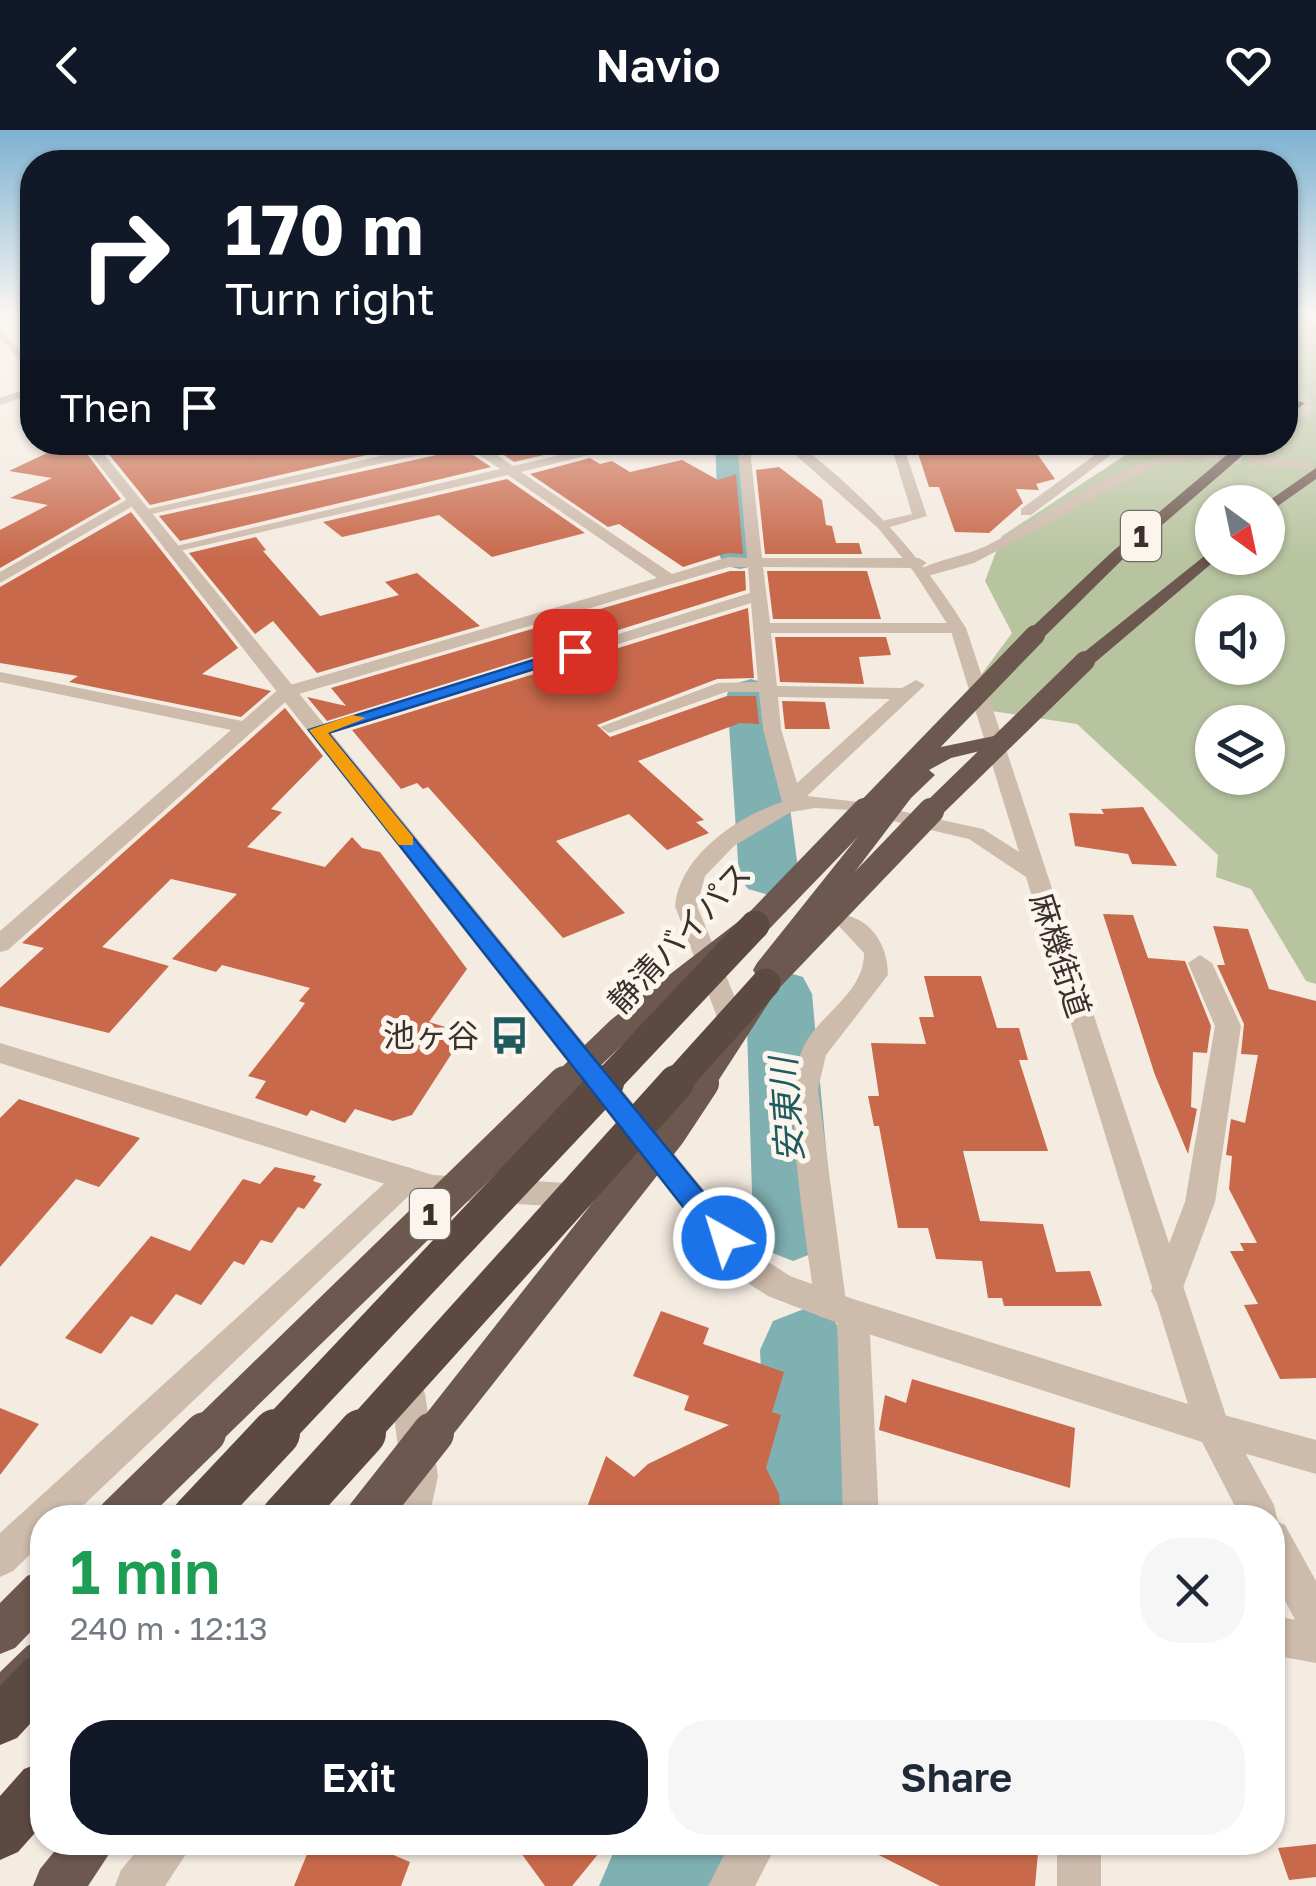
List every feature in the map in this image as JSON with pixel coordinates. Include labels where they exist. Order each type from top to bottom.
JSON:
[{"type":"highway","name":"静清バイパス","points":[[208,1505],[1035,634],[1118,555],[1247,455]]},
{"type":"highway","points":[[1285,493],[1311,469]]},
{"type":"highway","name":"1","points":[[297,1505],[866,874],[1085,660],[1195,568]]},
{"type":"highway","name":"1","points":[[308,1505],[672,1096],[891,782],[932,759],[996,748]]},
{"type":"highway","name":"1","points":[[194,1505],[708,966],[874,811]]},
{"type":"highway","name":"1","points":[[131,1505],[619,1030],[755,925]]},
{"type":"highway","name":"1","points":[[376,1505],[669,1133],[766,983]]},
{"type":"highway","points":[[0,1632],[30,1603]]},
{"type":"highway","points":[[0,1704],[30,1673]]},
{"type":"highway","points":[[0,1721],[30,1690]]},
{"type":"highway","points":[[0,1834],[30,1800]]},
{"type":"highway","points":[[0,1847],[30,1813]]},
{"type":"highway","points":[[57,1886],[82,1855]]},
{"type":"street","points":[[97,455],[745,1264],[779,1286],[842,1310],[1316,1458]]},
{"type":"street","points":[[0,578],[138,506],[395,455]]},
{"type":"street","points":[[488,455],[669,579]]},
{"type":"street","points":[[171,549],[579,455]]},
{"type":"street","points":[[744,455],[772,728],[790,803]]},
{"type":"street","name":"麻機街道","points":[[804,455],[854,492],[887,524],[921,567],[958,628],[1213,1428],[1254,1505]]},
{"type":"street","points":[[887,524],[920,516],[900,455]]},
{"type":"street","points":[[988,550],[994,534],[1104,455]]},
{"type":"street","points":[[0,944],[286,692],[728,562],[921,567],[968,561],[1170,455]]},
{"type":"street","points":[[1265,455],[1311,469]]},
{"type":"street","points":[[318,730],[758,595]]},
{"type":"street","points":[[762,628],[958,628]]},
{"type":"street","points":[[0,676],[243,727]]},
{"type":"street","points":[[610,726],[724,687],[911,690],[790,803],[739,832],[691,876],[684,893],[730,1017]]},
{"type":"street","points":[[790,803],[829,802],[976,834],[1034,873]]},
{"type":"street","points":[[849,924],[876,951],[876,975],[814,1052],[805,1089],[842,1310],[859,1505]]},
{"type":"street","points":[[1167,1291],[1200,1202],[1228,1026],[1200,963]]},
{"type":"street","points":[[0,1053],[433,1187],[584,1196]]},
{"type":"street","points":[[57,1505],[408,1179]]},
{"type":"street","points":[[408,1394],[420,1476],[414,1505]]},
{"type":"street","points":[[0,1558],[30,1530]]},
{"type":"street","points":[[1285,1562],[1316,1619]]},
{"type":"street","points":[[1285,1637],[1316,1643]]},
{"type":"street","points":[[137,1886],[162,1855]]},
{"type":"street","points":[[730,1886],[748,1855]]},
{"type":"street","points":[[1079,1855],[1079,1886]]},
{"type":"green space","points":[[1298,395],[1316,395],[1316,984],[1306,981],[1251,889],[1216,877],[1218,855],[1077,724],[958,706],[1012,633],[985,581],[1002,536],[1126,455],[1298,455]]},
{"type":"building","points":[[43,455],[88,455],[121,499],[0,568],[0,530],[48,505],[10,498],[52,478],[9,471]]},
{"type":"building","points":[[110,455],[367,455],[150,505]]},
{"type":"building","points":[[437,455],[473,455],[491,467],[180,541],[159,516]]},
{"type":"building","points":[[504,455],[544,455],[514,462]]},
{"type":"building","points":[[919,455],[1038,455],[1055,479],[1036,484],[1039,490],[1016,489],[1023,503],[989,533],[955,532],[939,487],[929,487]]},
{"type":"building","points":[[590,458],[600,464],[612,461],[630,472],[682,460],[718,480],[736,474],[743,554],[727,553],[683,567],[619,524],[608,527],[530,474]]},
{"type":"building","points":[[779,467],[822,500],[826,525],[832,526],[836,543],[859,543],[862,554],[765,554],[756,470]]},
{"type":"building","points":[[507,479],[585,533],[492,557],[439,515],[342,537],[323,522]]},
{"type":"building","points":[[131,512],[238,648],[202,674],[271,691],[241,717],[69,682],[78,676],[0,663],[0,587]]},
{"type":"building","points":[[256,537],[266,550],[263,551],[320,616],[399,595],[385,582],[417,573],[480,626],[317,673],[273,621],[255,634],[189,553]]},
{"type":"building","points":[[730,571],[745,571],[746,590],[327,721],[307,697],[346,706],[331,688]]},
{"type":"building","points":[[767,571],[867,571],[881,619],[773,619]]},
{"type":"building","points":[[748,608],[754,678],[717,679],[597,725],[610,737],[727,696],[756,696],[759,724],[740,723],[638,761],[704,820],[696,822],[709,833],[667,850],[629,814],[556,841],[625,913],[563,938],[428,787],[423,789],[417,783],[401,789],[352,730]]},
{"type":"building","points":[[775,637],[886,637],[891,655],[859,657],[864,684],[780,682]]},
{"type":"building","points":[[782,701],[825,702],[830,729],[785,729]]},
{"type":"building","points":[[285,708],[323,756],[271,809],[282,812],[247,847],[325,867],[352,837],[362,848],[380,852],[467,969],[429,1022],[465,1033],[412,1115],[393,1121],[355,1109],[345,1123],[311,1110],[307,1116],[255,1098],[266,1081],[248,1076],[298,1013],[305,1003],[299,1001],[310,988],[222,965],[216,972],[172,959],[237,894],[171,879],[102,947],[169,966],[109,1033],[0,1006],[0,988],[44,948],[22,943]]},
{"type":"building","points":[[1143,807],[1177,866],[1132,864],[1128,854],[1075,846],[1069,813],[1104,814],[1101,809]]},
{"type":"building","points":[[1103,914],[1133,915],[1148,958],[1185,961],[1211,1026],[1207,1053],[1193,1052],[1191,1107],[1197,1109],[1188,1154],[1155,1075]]},
{"type":"building","points":[[1213,926],[1248,929],[1269,989],[1316,1001],[1316,1378],[1280,1379],[1244,1305],[1258,1304],[1230,1251],[1244,1251],[1240,1243],[1257,1243],[1229,1189],[1232,1156],[1226,1155],[1231,1119],[1245,1123],[1258,1055],[1241,1054],[1244,1024],[1217,965],[1225,965]]},
{"type":"building","points":[[924,976],[981,976],[997,1028],[1019,1028],[1028,1060],[1019,1060],[1048,1151],[963,1151],[980,1221],[1043,1224],[1056,1272],[1090,1271],[1102,1306],[1004,1306],[1002,1298],[988,1298],[982,1261],[936,1259],[928,1228],[898,1228],[879,1126],[874,1126],[868,1096],[879,1096],[871,1043],[926,1044],[919,1017],[934,1017]]},
{"type":"building","points":[[19,1099],[140,1138],[99,1187],[76,1179],[0,1267],[0,1118]]},
{"type":"building","points":[[275,1167],[316,1176],[313,1181],[322,1184],[304,1209],[298,1207],[272,1243],[261,1240],[244,1265],[234,1261],[201,1305],[176,1294],[152,1325],[131,1316],[101,1354],[65,1338],[151,1236],[190,1251],[243,1179],[260,1184]]},
{"type":"building","points":[[661,1311],[709,1328],[703,1344],[784,1372],[772,1412],[781,1415],[766,1468],[779,1494],[780,1505],[588,1505],[606,1456],[634,1477],[648,1464],[729,1425],[684,1410],[689,1396],[633,1376]]},
{"type":"building","points":[[912,1379],[1075,1428],[1070,1488],[879,1430],[885,1395],[906,1403]]},
{"type":"building","points":[[0,1408],[39,1424],[0,1475]]},
{"type":"building","points":[[1316,1844],[1316,1877],[1289,1880],[1280,1855],[1285,1855],[1285,1847]]},
{"type":"building","points":[[307,1855],[394,1855],[410,1862],[401,1886],[294,1886]]},
{"type":"building","points":[[522,1855],[597,1855],[572,1886],[545,1886]]},
{"type":"building","points":[[879,1855],[1038,1855],[1035,1886],[940,1886]]},
{"type":"waterway","name":"安東川","points":[[733,455],[740,557]]},
{"type":"waterway","name":"安東川","points":[[751,694],[769,876]]},
{"type":"waterway","name":"安東川","points":[[779,994],[793,1226]]},
{"type":"waterway","name":"安東川","points":[[804,1350],[816,1505]]},
{"type":"waterway","name":"安東川","points":[[659,1886],[684,1855]]},
{"type":"tunnel","points":[[1299,403],[1311,395]]},
{"type":"tunnel","points":[[1298,409],[1316,413]]},
{"type":"tunnel","points":[[1221,455],[1252,459]]},
{"type":"slow traffic","points":[[358,718],[318,730],[406,841]]},
{"type":"place","name":"池ヶ谷","points":[[509,1035]]},
{"type":"route","points":[[575,651],[318,730],[724,1238]]}]
